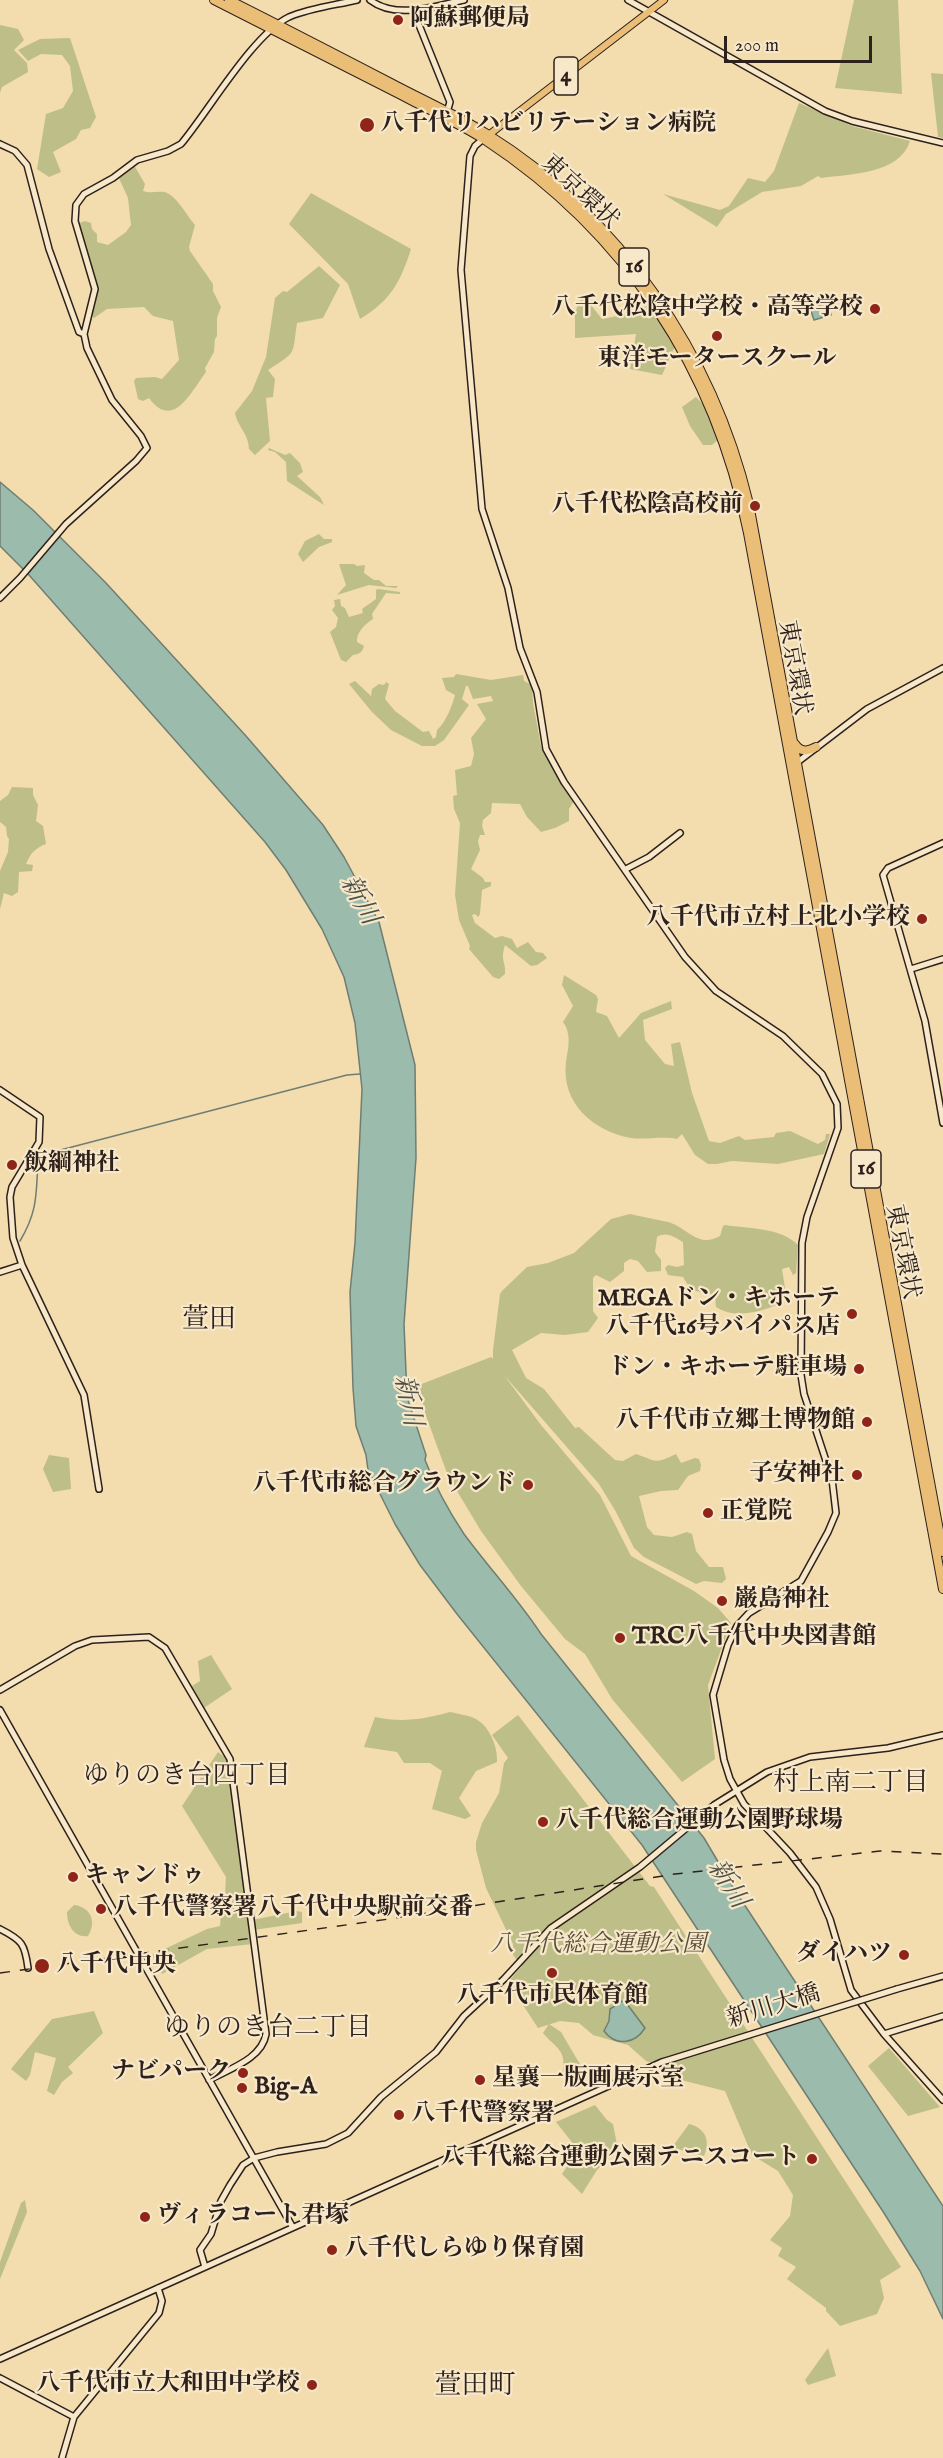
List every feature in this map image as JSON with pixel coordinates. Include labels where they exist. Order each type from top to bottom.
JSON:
[{"type":"highway","name":"東京環状","points":[[214,0],[275,27],[447,112],[540,172],[604,231],[667,312],[700,370],[724,424],[745,487],[794,743],[794,764],[943,1589]]},
{"type":"highway","name":"東京環状","points":[[229,0],[275,27],[486,137],[552,192],[611,249],[663,317],[701,385],[722,436],[740,493],[794,764],[943,1552]]},
{"type":"highway","points":[[794,743],[801,750],[816,747]]},
{"type":"main road","name":"4","points":[[486,137],[664,0]]},
{"type":"street","points":[[0,597],[20,578],[65,526],[136,461],[147,448],[141,436],[112,400],[87,348],[84,334],[95,289],[75,221],[79,199],[137,160],[168,151],[181,144],[228,80],[275,27],[293,16],[357,0]]},
{"type":"street","points":[[370,0],[387,7],[413,10],[464,0]]},
{"type":"street","points":[[628,0],[808,104],[852,121],[943,143]]},
{"type":"street","points":[[413,10],[450,102],[447,112]]},
{"type":"street","points":[[486,137],[473,149],[469,162],[461,270],[482,509],[508,588],[520,648],[537,692],[546,749],[564,782],[685,957],[716,991],[783,1036],[822,1074],[831,1088],[839,1114],[838,1128],[830,1155],[807,1217],[801,1254],[801,1375],[804,1394],[832,1479],[836,1513],[801,1581],[749,1613],[737,1626],[728,1645],[713,1695],[724,1760],[735,1790],[758,1821],[790,1853],[816,1887],[830,1919],[850,1990],[943,2100]]},
{"type":"street","points":[[0,144],[15,151],[27,165],[50,249],[74,315],[76,327],[84,334]]},
{"type":"street","points":[[794,764],[867,709],[943,668]]},
{"type":"street","points":[[626,869],[649,857],[680,833]]},
{"type":"street","points":[[943,843],[888,868],[883,875],[927,1031],[943,1123]]},
{"type":"street","points":[[911,969],[943,959]]},
{"type":"street","points":[[0,1090],[39,1115],[42,1125],[39,1142],[12,1187],[10,1197],[13,1238],[22,1265],[84,1395],[99,1489]]},
{"type":"street","points":[[0,1272],[22,1265]]},
{"type":"street","points":[[0,1690],[75,1646],[92,1640],[149,1637],[165,1648],[227,1751],[242,1839],[266,2034],[263,2045],[255,2054],[209,2080]]},
{"type":"street","points":[[0,1710],[292,2226]]},
{"type":"street","points":[[205,2267],[200,2250],[211,2234],[221,2201],[243,2165],[254,2158],[277,2152],[326,2144],[348,2133],[381,2097],[436,2052],[464,2016],[504,1979],[552,1928],[640,1867],[700,1816],[735,1790],[767,1772],[810,1757],[888,1748],[943,1734]]},
{"type":"street","points":[[0,1929],[22,1943],[28,1968]]},
{"type":"street","name":"新川大橋","points":[[0,2359],[292,2226],[662,2062],[943,1976]]},
{"type":"street","points":[[885,2034],[943,2016]]},
{"type":"street","points":[[936,2093],[943,2089]]},
{"type":"street","points":[[62,2458],[74,2417],[132,2343],[157,2317],[162,2301],[158,2288]]},
{"type":"street","points":[[0,2378],[74,2417]]},
{"type":"green space","points":[[854,0],[898,0],[902,94],[835,88]]},
{"type":"green space","points":[[0,25],[18,29],[24,40],[14,50],[27,63],[28,72],[2,87],[0,93]]},
{"type":"green space","points":[[70,38],[96,117],[90,128],[81,130],[76,139],[53,152],[61,172],[49,177],[37,169],[46,114],[63,108],[73,91],[70,66],[62,55],[41,54],[28,61],[18,50],[40,39]]},
{"type":"green space","points":[[931,73],[943,74],[943,138],[938,137]]},
{"type":"green space","points":[[799,103],[852,126],[910,141],[896,160],[885,166],[859,173],[821,178],[818,176],[801,186],[762,192],[726,214],[717,227],[663,194],[720,210],[729,206],[748,178],[765,182],[774,171]]},
{"type":"green space","points":[[134,165],[145,184],[143,191],[165,192],[171,195],[195,225],[190,251],[213,284],[213,291],[221,307],[217,318],[214,352],[205,368],[206,372],[188,398],[174,410],[166,411],[149,398],[143,401],[138,399],[134,381],[136,378],[162,379],[179,360],[173,321],[153,316],[144,307],[107,309],[94,318],[92,316],[97,287],[79,223],[85,221],[91,223],[92,229],[97,234],[97,242],[108,245],[126,232],[131,225],[128,198],[118,176]]},
{"type":"green space","points":[[311,193],[411,249],[403,272],[393,290],[380,305],[360,319],[348,284],[289,224]]},
{"type":"green space","points":[[319,266],[340,285],[323,318],[297,323],[292,352],[268,370],[275,379],[273,397],[266,398],[270,441],[255,455],[249,449],[247,438],[235,413],[252,391],[266,357],[275,298],[283,291],[287,292]]},
{"type":"green space","points":[[586,299],[602,319],[634,313],[648,303],[675,346],[662,375],[630,369],[636,334],[575,338],[575,314],[579,301]]},
{"type":"green space","points":[[696,397],[703,404],[718,440],[712,445],[703,445],[690,426],[682,407]]},
{"type":"green space","points":[[269,448],[285,455],[290,453],[300,463],[303,472],[297,476],[320,497],[324,505],[287,481],[286,462],[275,452],[268,450]]},
{"type":"green space","points":[[319,534],[324,539],[332,539],[332,542],[319,547],[303,562],[298,554],[305,541]]},
{"type":"green space","points":[[339,564],[365,565],[364,573],[374,580],[379,580],[386,586],[398,586],[396,588],[369,585],[337,595],[346,585]]},
{"type":"green space","points":[[378,589],[400,592],[400,594],[386,593],[372,614],[373,619],[358,635],[357,642],[364,646],[362,650],[346,662],[341,660],[330,632],[336,627],[338,618],[332,610],[335,606],[334,600],[340,599],[341,606],[345,608],[349,617],[363,613],[362,609],[376,599]]},
{"type":"green space","points":[[456,674],[491,680],[523,675],[524,681],[532,685],[541,746],[574,801],[569,809],[569,821],[541,832],[527,817],[520,804],[492,803],[491,813],[483,820],[485,835],[480,835],[478,841],[480,850],[471,869],[485,882],[491,882],[491,886],[482,890],[480,914],[478,917],[475,914],[472,915],[475,923],[495,938],[502,936],[512,939],[517,948],[528,942],[536,952],[543,953],[547,958],[531,966],[505,945],[503,955],[505,974],[499,979],[493,977],[469,949],[470,946],[459,920],[455,895],[460,823],[454,809],[453,796],[457,795],[455,770],[471,766],[474,754],[471,738],[486,719],[477,704],[493,701],[491,696],[473,699],[466,686],[462,699],[469,705],[444,740],[435,746],[422,746],[391,730],[372,712],[349,684],[355,681],[371,696],[372,689],[386,682],[389,684],[385,699],[395,711],[423,732],[429,731],[433,739],[448,714],[455,695],[446,690],[442,678],[454,677]]},
{"type":"green space","points":[[12,787],[33,788],[33,795],[38,805],[36,821],[43,826],[46,844],[31,854],[26,864],[33,865],[32,871],[19,872],[18,892],[12,896],[4,893],[0,909],[0,871],[8,852],[9,839],[6,827],[0,822],[0,801],[8,795]]},
{"type":"green space","points":[[564,975],[596,995],[598,999],[596,1012],[607,1016],[619,1038],[641,1013],[671,1001],[672,1009],[643,1020],[645,1040],[665,1064],[674,1066],[671,1044],[680,1042],[692,1093],[709,1141],[720,1143],[739,1136],[745,1140],[774,1137],[776,1133],[790,1131],[818,1144],[825,1140],[826,1134],[830,1134],[824,1154],[778,1164],[732,1161],[708,1164],[695,1155],[682,1134],[677,1139],[631,1138],[604,1129],[592,1122],[574,1102],[566,1077],[568,1037],[563,1022],[573,1006],[562,985]]},
{"type":"green space","points":[[630,1214],[668,1222],[699,1239],[712,1239],[720,1236],[725,1225],[773,1232],[791,1239],[798,1245],[796,1273],[793,1275],[789,1267],[782,1269],[785,1288],[783,1302],[741,1314],[716,1307],[715,1295],[691,1290],[683,1277],[668,1275],[665,1268],[668,1265],[677,1267],[684,1265],[683,1242],[670,1235],[661,1235],[657,1237],[655,1252],[661,1260],[661,1271],[647,1272],[638,1261],[630,1259],[624,1263],[624,1271],[610,1282],[596,1275],[593,1278],[593,1311],[598,1318],[588,1332],[565,1335],[541,1333],[512,1350],[526,1378],[544,1389],[575,1428],[579,1427],[615,1460],[623,1461],[636,1454],[655,1461],[676,1454],[681,1463],[695,1458],[699,1459],[700,1471],[688,1476],[678,1490],[639,1496],[647,1527],[654,1535],[672,1537],[687,1532],[692,1534],[696,1551],[709,1567],[723,1567],[726,1579],[722,1583],[704,1581],[696,1584],[644,1557],[634,1548],[599,1484],[504,1375],[541,1425],[600,1495],[631,1556],[694,1591],[718,1608],[731,1623],[708,1685],[715,1759],[682,1782],[612,1699],[585,1654],[565,1639],[521,1586],[481,1531],[448,1476],[425,1413],[419,1385],[491,1357],[493,1359],[502,1291],[527,1267],[548,1263],[574,1253],[611,1219]]},
{"type":"green space","points":[[49,1455],[69,1458],[71,1489],[53,1492],[43,1469]]},
{"type":"green space","points":[[211,1655],[232,1689],[204,1708],[192,1686],[200,1681],[198,1661]]},
{"type":"green space","points":[[450,1712],[479,1721],[492,1737],[497,1756],[497,1762],[476,1771],[459,1798],[471,1816],[465,1819],[432,1809],[442,1771],[430,1763],[404,1763],[397,1752],[364,1747],[375,1717],[394,1720],[413,1719]]},
{"type":"green space","name":"八千代総合運動公園","points":[[518,1715],[650,1886],[654,1887],[901,2267],[880,2280],[884,2298],[877,2314],[840,2326],[826,2311],[826,2308],[787,2279],[796,2267],[778,2256],[782,2248],[770,2240],[790,2216],[793,2195],[778,2171],[752,2155],[725,2091],[673,2078],[666,2070],[672,2068],[646,2061],[628,2045],[593,2035],[579,2023],[560,2021],[538,2028],[508,1982],[522,1966],[513,1955],[513,1944],[486,1888],[476,1842],[482,1823],[499,1793],[504,1763],[508,1758],[492,1735]]},
{"type":"green space","points":[[218,1752],[227,1759],[252,1920],[297,1911],[302,1912],[302,1923],[253,1930],[253,1944],[207,1949],[162,1974],[152,1955],[207,1929],[220,1926],[221,1914],[224,1913],[226,1877],[182,1806]]},
{"type":"green space","points":[[74,1905],[85,1909],[91,1916],[92,1926],[88,1936],[75,1933],[68,1922],[67,1912]]},
{"type":"green space","points":[[94,2011],[103,2033],[68,2067],[73,2073],[62,2082],[54,2095],[47,2091],[56,2058],[35,2052],[30,2075],[26,2081],[11,2069],[52,2019]]},
{"type":"green space","points":[[549,2024],[561,2032],[581,2066],[562,2074],[562,2055],[543,2033]]},
{"type":"green space","points":[[889,2048],[940,2107],[908,2116],[868,2066]]},
{"type":"green space","points":[[595,2105],[613,2124],[618,2150],[597,2170],[582,2194],[562,2174],[578,2150],[556,2122]]},
{"type":"green space","points":[[689,2124],[699,2128],[707,2140],[704,2156],[673,2146]]},
{"type":"green space","points":[[25,2200],[27,2212],[0,2279],[0,2262],[21,2203]]},
{"type":"green space","points":[[828,2348],[836,2376],[808,2385],[805,2380]]},
{"type":"water","points":[[828,303],[831,315],[814,320],[810,308]]},
{"type":"water","name":"新川","points":[[0,482],[33,510],[106,583],[246,736],[323,825],[344,857],[379,922],[415,1065],[416,1158],[404,1324],[407,1397],[429,1470],[442,1498],[464,1534],[704,1838],[736,1892],[943,2206],[943,2319],[920,2271],[884,2213],[642,1845],[457,1614],[420,1565],[395,1524],[368,1470],[366,1455],[356,1426],[350,1292],[355,1243],[362,1089],[355,1023],[344,977],[322,929],[286,870],[265,842],[29,575],[0,546]]},
{"type":"water","points":[[624,2000],[645,2028],[636,2037],[625,2042],[614,2040],[604,2031],[609,2021],[610,2009]]},
{"type":"waterway","points":[[20,1241],[33,1211],[40,1157],[347,1075],[360,1074]]},
{"type":"railway","points":[[0,1973],[389,1919],[675,1874],[880,1851],[943,1854]]},
{"type":"place","name":"阿蘇郵便局","points":[[398,20]]},
{"type":"place","name":"八千代リハビリテーション病院","points":[[367,125]]},
{"type":"place","name":"八千代松陰中学校・高等学校","points":[[875,309]]},
{"type":"place","name":"東洋モータースクール","points":[[717,336]]},
{"type":"place","name":"八千代松陰高校前","points":[[755,506]]},
{"type":"place","name":"八千代市立村上北小学校","points":[[922,919]]},
{"type":"place","name":"飯綱神社","points":[[12,1165]]},
{"type":"place","name":"MEGAドン・キホーテ 八千代16号バイパス店","points":[[852,1314]]},
{"type":"place","name":"ドン・キホーテ駐車場","points":[[859,1369]]},
{"type":"place","name":"八千代市立郷土博物館","points":[[867,1422]]},
{"type":"place","name":"子安神社","points":[[857,1475]]},
{"type":"place","name":"八千代市総合グラウンド","points":[[528,1485]]},
{"type":"place","name":"正覚院","points":[[708,1513]]},
{"type":"place","name":"巌島神社","points":[[722,1601]]},
{"type":"place","name":"TRC八千代中央図書館","points":[[620,1638]]},
{"type":"place","name":"八千代総合運動公園野球場","points":[[543,1822]]},
{"type":"place","name":"キャンドゥ","points":[[73,1877]]},
{"type":"place","name":"八千代警察署八千代中央駅前交番","points":[[101,1909]]},
{"type":"place","name":"ダイハツ","points":[[904,1955]]},
{"type":"place","name":"八千代中央","points":[[42,1966]]},
{"type":"place","name":"八千代市民体育館","points":[[552,1973]]},
{"type":"place","name":"ナビパーク","points":[[243,2073]]},
{"type":"place","name":"星襄一版画展示室","points":[[480,2080]]},
{"type":"place","name":"Big-A","points":[[242,2088]]},
{"type":"place","name":"八千代警察署","points":[[399,2115]]},
{"type":"place","name":"八千代総合運動公園テニスコート","points":[[812,2159]]},
{"type":"place","name":"ヴィラコート君塚","points":[[145,2217]]},
{"type":"place","name":"八千代しらゆり保育園","points":[[332,2250]]},
{"type":"place","name":"八千代市立大和田中学校","points":[[312,2385]]},
{"type":"district","name":"萱田","points":[[209,1321]]},
{"type":"district","name":"ゆりのき台四丁目","points":[[187,1778]]},
{"type":"district","name":"村上南二丁目","points":[[851,1785]]},
{"type":"district","name":"ゆりのき台二丁目","points":[[268,2030]]},
{"type":"district","name":"萱田町","points":[[475,2387]]}]
